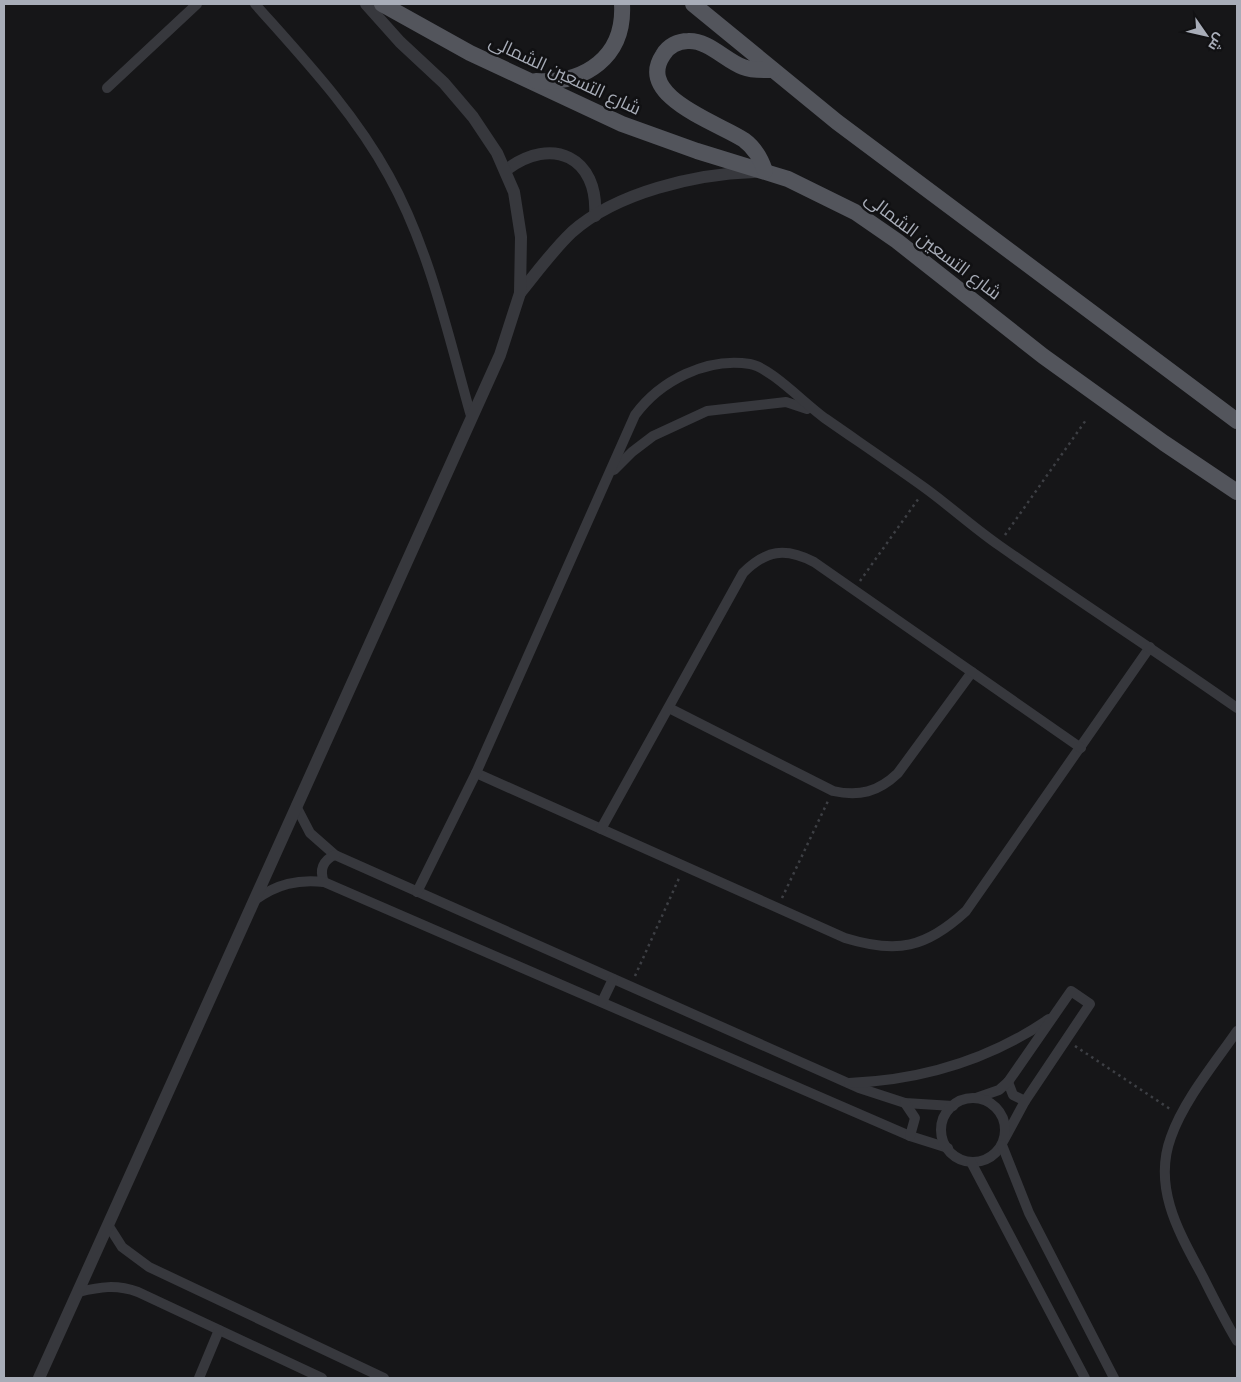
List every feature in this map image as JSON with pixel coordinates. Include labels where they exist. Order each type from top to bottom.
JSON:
[{"type":"main road","name":"شارع التسعين الشمالى","points":[[382,4],[470,53],[622,124],[697,151],[765,171],[832,199],[876,226],[1043,356],[1164,443],[1237,492]]},
{"type":"main road","points":[[529,80],[567,80],[595,67],[615,42],[621,23],[622,4]]},
{"type":"main road","points":[[693,4],[837,122],[1237,421]]},
{"type":"main road","points":[[765,171],[757,154],[744,140],[665,93],[657,77],[664,52],[678,42],[687,41],[704,44],[743,67],[758,71],[773,70]]},
{"type":"street","points":[[107,88],[197,4]]},
{"type":"street","points":[[255,4],[330,89],[366,138],[390,177],[418,236],[442,310],[471,416]]},
{"type":"street","points":[[39,1378],[507,337],[520,293],[519,214],[506,170],[486,135],[459,100],[400,42],[366,4]]},
{"type":"street","points":[[506,170],[521,160],[538,154],[555,153],[571,159],[584,170],[593,184],[596,201],[595,216]]},
{"type":"street","points":[[520,293],[555,249],[574,231],[595,216],[649,192],[677,183],[735,173],[765,171]]},
{"type":"street","points":[[417,892],[476,773],[582,531],[611,473],[635,415],[646,400],[676,378],[695,370],[732,364],[751,364],[770,374],[813,410],[926,489],[998,545],[1237,708]]},
{"type":"street","points":[[611,473],[632,452],[653,436],[707,411],[786,402],[813,410]]},
{"type":"street","points":[[602,829],[743,573],[754,562],[768,554],[784,552],[800,555],[854,589],[1080,748]]},
{"type":"street","points":[[476,773],[845,938],[870,946],[896,947],[922,942],[946,929],[966,911],[1150,648]]},
{"type":"street","points":[[668,708],[833,790],[861,794],[875,790],[887,783],[898,773],[972,672]]},
{"type":"street","points":[[296,806],[310,833],[335,855],[846,1083],[882,1097],[905,1103],[953,1106]]},
{"type":"street","points":[[324,882],[322,876],[323,866],[330,857],[335,855]]},
{"type":"street","points":[[254,900],[286,883],[312,880],[324,882],[910,1136],[948,1148]]},
{"type":"street","points":[[602,1002],[614,979]]},
{"type":"street","points":[[1071,991],[1090,1004],[1066,1040],[1025,1101],[1003,1142],[991,1157],[971,1162],[956,1157],[948,1148],[942,1136],[942,1125],[945,1116],[953,1106],[965,1099],[976,1098],[999,1090],[1008,1082],[1071,991]]},
{"type":"street","points":[[846,1083],[912,1076],[956,1066],[997,1049],[1054,1016]]},
{"type":"street","points":[[1237,1031],[1180,1116],[1170,1138],[1165,1162],[1165,1187],[1170,1211],[1237,1341]]},
{"type":"street","points":[[1008,1082],[1012,1095],[1025,1101]]},
{"type":"street","points":[[976,1098],[993,1105],[1000,1112],[1005,1130],[1003,1142],[1029,1213],[1114,1378]]},
{"type":"street","points":[[905,1103],[915,1118],[915,1124],[910,1136]]},
{"type":"street","points":[[971,1162],[1085,1378]]},
{"type":"street","points":[[108,1225],[122,1247],[148,1267],[384,1378]]},
{"type":"street","points":[[78,1292],[104,1286],[127,1288],[322,1378]]},
{"type":"street","points":[[199,1378],[219,1330]]},
{"type":"path","points":[[998,545],[1086,420]]},
{"type":"path","points":[[854,589],[926,489]]},
{"type":"path","points":[[777,908],[833,790]]},
{"type":"path","points":[[630,986],[684,866]]},
{"type":"path","points":[[1066,1040],[1180,1116]]}]
